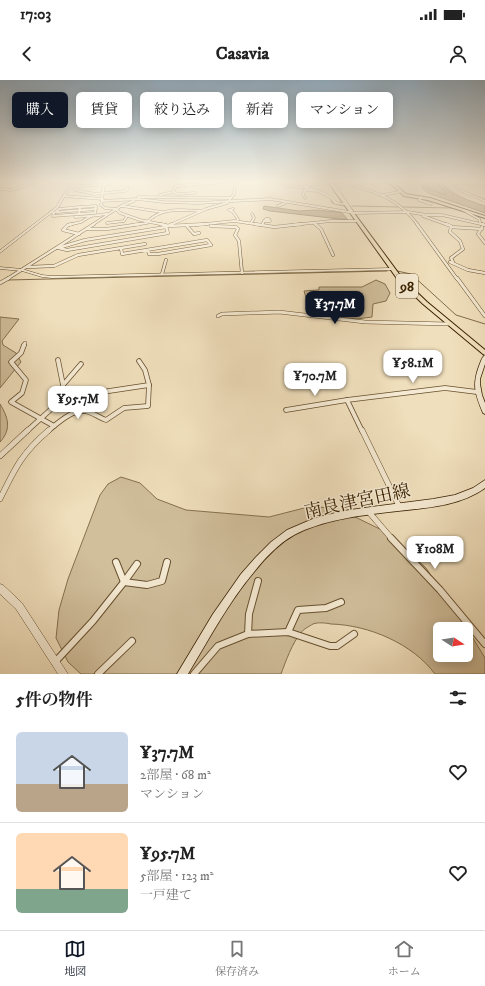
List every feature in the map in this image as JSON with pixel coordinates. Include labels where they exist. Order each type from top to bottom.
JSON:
[{"type":"main road","points":[[465,210],[485,217]]},
{"type":"main road","name":"98","points":[[351,212],[391,269],[410,290],[448,324],[485,353]]},
{"type":"main road","points":[[485,357],[476,381],[478,392],[485,411]]},
{"type":"main road","name":"南良津宮田線","points":[[182,674],[248,573],[271,547],[290,533],[314,522],[368,511],[449,500],[474,493],[485,484]]},
{"type":"street","points":[[0,252],[54,210]]},
{"type":"street","points":[[52,212],[53,216],[92,210]]},
{"type":"street","points":[[0,283],[58,248],[115,210]]},
{"type":"street","points":[[117,210],[127,216],[167,226],[207,210]]},
{"type":"street","points":[[146,210],[162,212]]},
{"type":"street","points":[[148,221],[151,216],[170,210]]},
{"type":"street","points":[[179,210],[200,212]]},
{"type":"street","points":[[230,210],[238,219],[237,221]]},
{"type":"street","points":[[338,210],[351,212],[408,212],[418,214],[451,227],[482,229]]},
{"type":"street","points":[[405,210],[408,212],[485,316]]},
{"type":"street","points":[[462,210],[479,219],[484,225],[479,235],[485,243]]},
{"type":"street","points":[[52,212],[108,214]]},
{"type":"street","points":[[73,217],[108,214]]},
{"type":"street","points":[[251,223],[254,218],[252,214]]},
{"type":"street","points":[[418,214],[442,214],[480,222]]},
{"type":"street","points":[[79,234],[63,230],[68,225],[81,222],[91,216]]},
{"type":"street","points":[[107,224],[124,221],[127,216]]},
{"type":"street","points":[[58,248],[93,239],[167,226],[199,225],[237,221],[274,227],[331,221],[357,221]]},
{"type":"street","points":[[262,225],[264,221]]},
{"type":"street","points":[[86,230],[107,229],[152,222]]},
{"type":"street","points":[[314,223],[321,230],[332,255]]},
{"type":"street","points":[[185,225],[189,227],[194,234],[199,233]]},
{"type":"street","points":[[199,225],[201,227],[214,225],[237,227],[238,230],[235,235],[239,242],[242,273]]},
{"type":"street","points":[[58,248],[67,250],[144,238],[168,233],[167,226]]},
{"type":"street","points":[[451,227],[450,232],[460,241],[463,247],[462,250],[452,256],[453,262]]},
{"type":"street","points":[[121,248],[122,254],[147,249],[207,240],[211,245],[158,254],[149,254],[147,249],[144,238]]},
{"type":"street","points":[[93,239],[94,252]]},
{"type":"street","points":[[27,267],[54,266],[67,259],[94,252],[146,244]]},
{"type":"street","points":[[162,274],[166,260]]},
{"type":"street","points":[[444,261],[453,262],[468,270],[485,273]]},
{"type":"street","points":[[0,268],[22,270],[42,276],[52,277],[391,269]]},
{"type":"street","points":[[218,316],[222,314],[280,312],[364,322],[448,324]]},
{"type":"street","points":[[25,343],[21,353],[11,362],[26,380],[22,393],[11,402],[54,426]]},
{"type":"street","points":[[58,360],[63,385],[59,402]]},
{"type":"street","points":[[0,499],[23,456],[54,426],[71,414],[80,411],[90,412],[106,420],[124,408],[148,406],[150,392],[149,385],[145,370],[139,360]]},
{"type":"street","points":[[63,385],[81,364]]},
{"type":"street","points":[[0,456],[59,402],[69,398],[149,385]]},
{"type":"street","points":[[286,410],[347,400],[445,388],[478,392]]},
{"type":"street","points":[[347,400],[399,506]]},
{"type":"street","points":[[368,511],[404,553],[440,590],[485,644]]},
{"type":"street","points":[[116,562],[124,582]]},
{"type":"street","points":[[124,582],[147,585],[162,581],[167,562]]},
{"type":"street","points":[[55,663],[93,621],[137,564]]},
{"type":"street","points":[[248,634],[247,627],[250,607],[253,592],[258,581]]},
{"type":"street","points":[[0,588],[19,606],[63,674]]},
{"type":"street","points":[[288,632],[298,610],[334,607],[341,602]]},
{"type":"street","points":[[194,674],[218,646],[248,634],[288,632],[330,646],[337,646],[354,634]]},
{"type":"street","points":[[98,674],[132,641]]},
{"type":"shaded area","points":[[376,280],[385,284],[390,293],[386,301],[373,304],[372,317],[357,319],[318,315],[309,307],[304,291],[319,290],[319,287],[362,287]]},
{"type":"shaded area","points":[[0,317],[19,319],[2,341],[3,345],[16,353],[21,362],[0,388]]},
{"type":"shaded area","points":[[0,404],[8,423],[4,437],[0,442]]},
{"type":"shaded area","points":[[121,477],[140,483],[157,499],[186,510],[269,517],[312,506],[328,508],[349,514],[388,533],[426,568],[462,622],[433,622],[433,662],[473,662],[473,638],[485,658],[485,674],[435,674],[426,663],[415,654],[389,638],[360,628],[320,623],[313,624],[298,637],[281,674],[81,674],[68,662],[56,638],[59,610],[68,579],[100,495],[108,484]]},
{"type":"water","points":[[266,210],[315,210],[338,212],[342,213],[348,220]]},
{"type":"water","points":[[476,210],[485,210],[485,213]]},
{"type":"waterway","points":[[8,280],[387,271]]},
{"type":"waterway","points":[[397,271],[411,274],[456,315],[485,324]]}]
